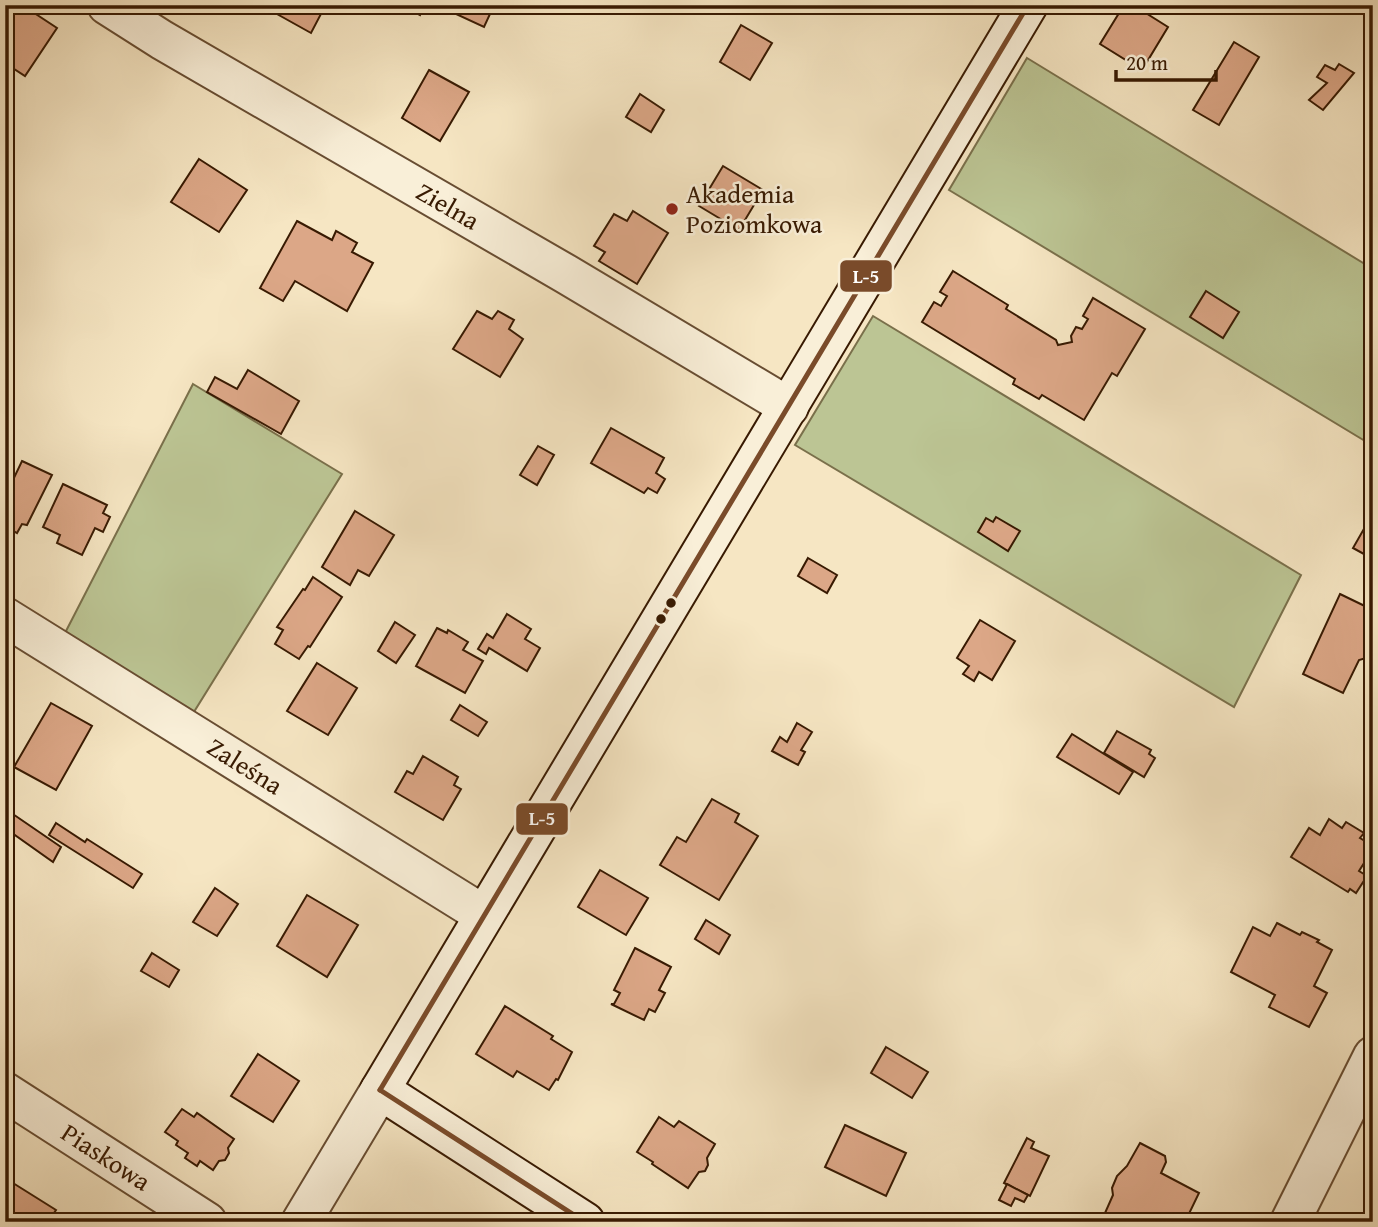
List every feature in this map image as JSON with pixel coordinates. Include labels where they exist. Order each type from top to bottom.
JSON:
[{"type":"street","name":"Zielna","points":[[107,5],[162,40],[566,274],[789,407]]},
{"type":"street","points":[[301,1222],[1028,5]]},
{"type":"street","name":"Zaleśna","points":[[5,617],[484,915]]},
{"type":"street","points":[[1290,1222],[1373,1056]]},
{"type":"street","points":[[380,1090],[585,1222]]},
{"type":"street","name":"Piaskowa","points":[[5,1092],[207,1222]]},
{"type":"green space","points":[[1027,58],[1373,269],[1373,440],[1370,444],[949,190]]},
{"type":"green space","points":[[873,316],[1301,575],[1234,707],[795,445]]},
{"type":"green space","points":[[193,384],[342,474],[192,715],[64,635]]},
{"type":"building","points":[[5,5],[22,5],[57,28],[25,76],[5,63]]},
{"type":"building","points":[[271,5],[309,5],[322,12],[311,33],[268,9]]},
{"type":"building","points":[[402,5],[424,5],[420,15]]},
{"type":"building","points":[[444,5],[472,5],[490,14],[484,27],[443,8]]},
{"type":"building","points":[[1124,5],[1133,5],[1168,27],[1142,70],[1100,44]]},
{"type":"building","points":[[741,25],[772,43],[750,80],[720,62]]},
{"type":"building","points":[[1234,42],[1259,57],[1219,125],[1193,110]]},
{"type":"building","points":[[1339,64],[1354,73],[1323,110],[1309,100],[1327,83],[1317,77],[1325,65],[1335,70]]},
{"type":"building","points":[[429,70],[469,92],[440,141],[402,118]]},
{"type":"building","points":[[640,94],[664,110],[651,132],[626,117]]},
{"type":"building","points":[[199,159],[247,190],[219,232],[171,202]]},
{"type":"building","points":[[723,166],[763,190],[739,230],[699,206]]},
{"type":"building","points":[[633,211],[668,233],[637,284],[599,261],[605,252],[594,246],[614,214],[627,221]]},
{"type":"building","points":[[297,221],[332,240],[336,231],[357,243],[352,252],[373,263],[347,311],[295,281],[283,301],[260,288]]},
{"type":"building","points":[[953,271],[1008,305],[1006,309],[1056,340],[1058,345],[1072,342],[1071,336],[1076,327],[1082,329],[1088,319],[1083,316],[1093,298],[1145,329],[1117,376],[1112,373],[1084,420],[1042,395],[1039,399],[1013,384],[1015,379],[922,322],[934,302],[941,306],[947,296],[940,292]]},
{"type":"building","points":[[1206,291],[1239,312],[1223,338],[1190,317]]},
{"type":"building","points":[[477,311],[492,319],[498,311],[514,320],[509,329],[523,339],[500,377],[453,349]]},
{"type":"building","points":[[248,370],[299,401],[281,434],[207,392],[215,377],[237,389]]},
{"type":"building","points":[[611,428],[664,458],[656,473],[665,479],[657,493],[648,488],[644,493],[591,463]]},
{"type":"building","points":[[538,446],[554,455],[537,485],[520,475]]},
{"type":"building","points":[[22,461],[52,475],[27,525],[22,524],[17,533],[5,526],[8,516],[5,515],[5,485],[12,482]]},
{"type":"building","points":[[63,484],[107,505],[103,513],[110,517],[103,532],[95,528],[82,555],[57,543],[60,535],[43,527]]},
{"type":"building","points":[[355,511],[394,535],[369,576],[358,570],[350,585],[322,567]]},
{"type":"building","points":[[1373,513],[1373,559],[1353,548]]},
{"type":"building","points":[[996,517],[1020,531],[1008,551],[978,532],[986,518],[993,522]]},
{"type":"building","points":[[808,558],[837,575],[827,593],[798,576]]},
{"type":"building","points":[[313,577],[342,597],[310,647],[308,646],[299,659],[275,644],[283,630],[277,627]]},
{"type":"building","points":[[1340,594],[1373,610],[1373,656],[1359,660],[1343,693],[1303,674]]},
{"type":"building","points":[[507,614],[531,629],[525,639],[540,648],[527,671],[489,648],[486,654],[478,649],[487,634],[493,638]]},
{"type":"building","points":[[980,620],[1015,641],[992,680],[979,672],[974,681],[963,674],[969,666],[957,658]]},
{"type":"building","points":[[395,622],[415,635],[396,663],[378,651]]},
{"type":"building","points":[[437,628],[447,633],[448,630],[468,642],[463,650],[483,661],[465,693],[416,666]]},
{"type":"building","points":[[317,663],[357,688],[328,735],[287,711]]},
{"type":"building","points":[[51,703],[92,726],[56,790],[14,767]]},
{"type":"building","points":[[460,705],[487,722],[478,736],[451,720]]},
{"type":"building","points":[[797,723],[812,732],[801,750],[805,752],[798,765],[772,751],[780,737],[787,742]]},
{"type":"building","points":[[1117,731],[1151,750],[1149,754],[1155,758],[1144,777],[1104,753]]},
{"type":"building","points":[[1072,734],[1133,772],[1119,794],[1057,757]]},
{"type":"building","points":[[423,756],[458,777],[454,785],[461,789],[443,820],[395,792],[407,771],[413,774]]},
{"type":"building","points":[[712,799],[739,814],[735,822],[758,836],[719,900],[660,865],[677,837],[686,842]]},
{"type":"building","points":[[7,810],[61,847],[53,862],[5,828]]},
{"type":"building","points":[[1329,819],[1342,828],[1346,822],[1364,833],[1360,838],[1373,846],[1359,871],[1367,876],[1356,893],[1350,889],[1348,892],[1291,857],[1309,828],[1320,835]]},
{"type":"building","points":[[56,823],[142,874],[133,888],[49,835]]},
{"type":"building","points":[[600,870],[648,898],[626,935],[578,907]]},
{"type":"building","points":[[215,888],[238,904],[217,936],[193,922]]},
{"type":"building","points":[[307,895],[358,925],[327,977],[277,946]]},
{"type":"building","points":[[706,920],[730,935],[719,954],[695,939]]},
{"type":"building","points":[[1277,923],[1300,935],[1302,932],[1319,940],[1317,942],[1332,950],[1314,986],[1327,993],[1309,1027],[1269,1007],[1275,995],[1231,972],[1253,927],[1270,936]]},
{"type":"building","points":[[635,948],[671,967],[659,990],[665,993],[655,1012],[649,1009],[644,1020],[611,1004],[614,1004],[620,993],[614,990]]},
{"type":"building","points":[[152,953],[179,970],[169,987],[141,971]]},
{"type":"building","points":[[505,1006],[553,1036],[551,1039],[572,1052],[558,1080],[556,1079],[549,1090],[517,1071],[513,1077],[476,1054]]},
{"type":"building","points":[[886,1047],[928,1072],[912,1098],[871,1073]]},
{"type":"building","points":[[258,1054],[299,1081],[273,1122],[231,1096]]},
{"type":"building","points":[[182,1109],[194,1117],[197,1113],[234,1139],[225,1160],[219,1161],[213,1170],[200,1161],[197,1166],[185,1158],[188,1153],[176,1145],[178,1141],[165,1132]]},
{"type":"building","points":[[659,1117],[674,1127],[679,1121],[715,1144],[707,1158],[705,1171],[699,1172],[688,1188],[637,1152]]},
{"type":"building","points":[[845,1125],[906,1153],[886,1196],[825,1167]]},
{"type":"building","points":[[1027,1138],[1034,1142],[1031,1148],[1049,1156],[1030,1196],[1004,1183]]},
{"type":"building","points":[[1140,1143],[1165,1156],[1166,1162],[1161,1173],[1199,1193],[1185,1222],[1122,1222],[1105,1213],[1117,1176],[1127,1166]]},
{"type":"building","points":[[5,1178],[56,1210],[48,1222],[5,1222]]},
{"type":"building","points":[[1007,1184],[1028,1195],[1024,1202],[1015,1198],[1011,1206],[999,1200]]},
{"type":"transit line","name":"L-5","points":[[380,1090],[1028,5]]},
{"type":"transit line","name":"L-5","points":[[380,1090],[585,1222]]},
{"type":"place","name":"Akademia Poziomkowa","points":[[672,209]]}]
